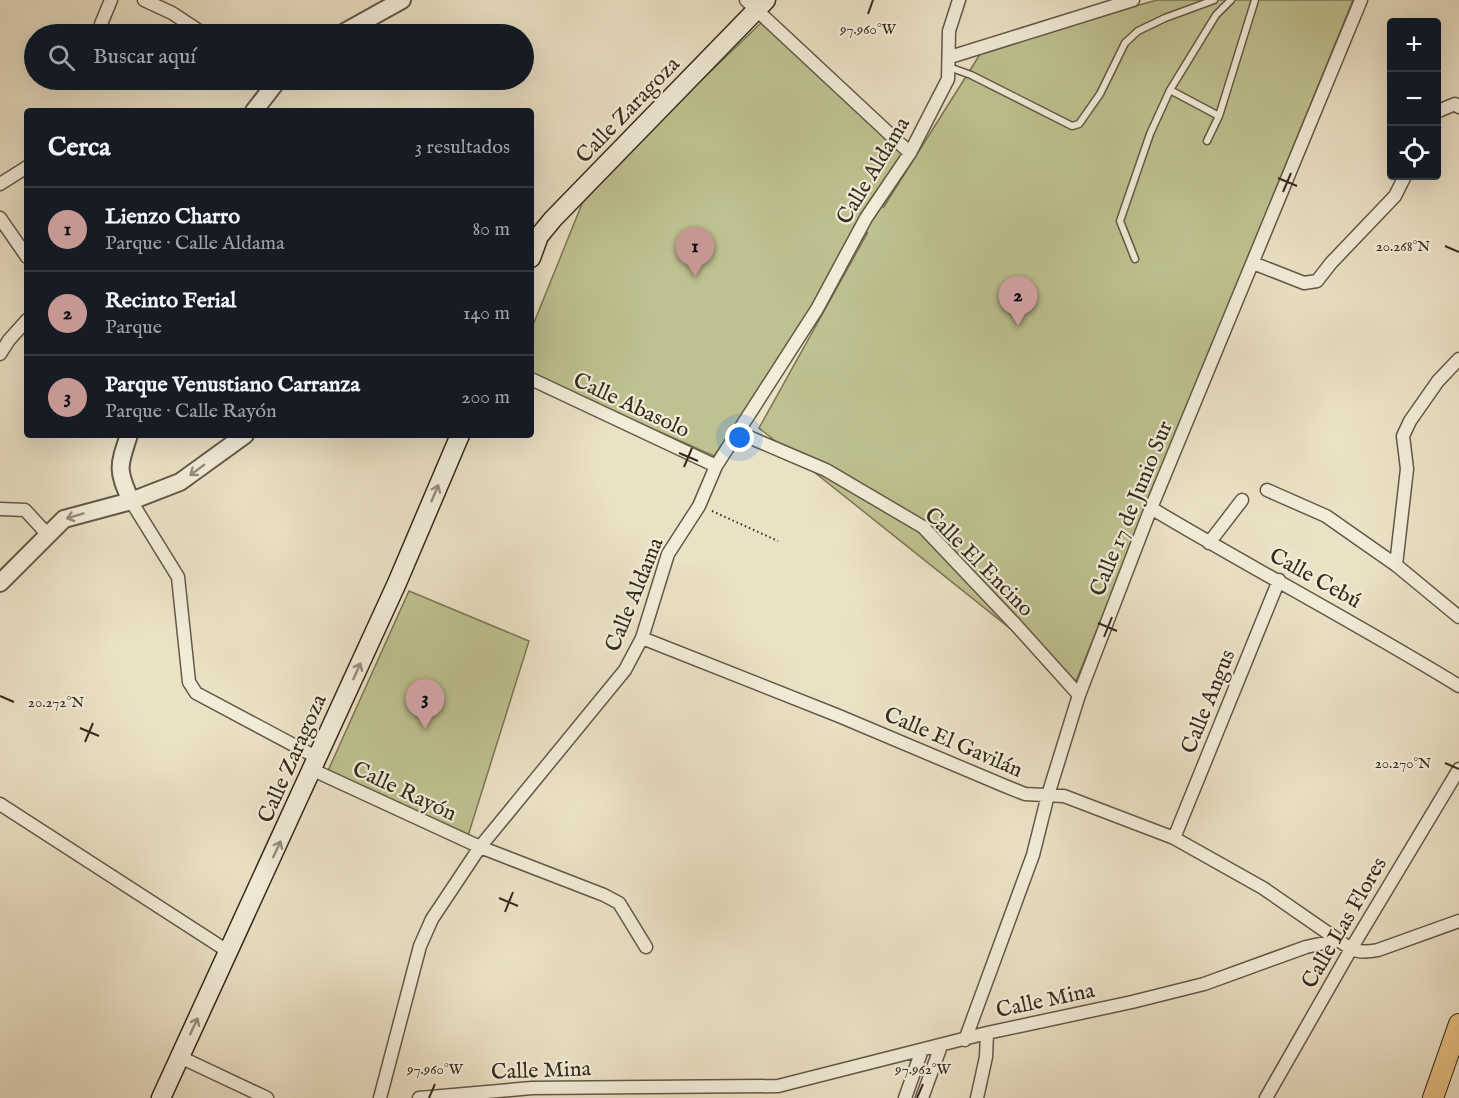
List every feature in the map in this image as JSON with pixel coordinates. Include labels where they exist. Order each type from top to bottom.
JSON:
[{"type":"main road","name":"Calle Zaragoza","points":[[535,237],[757,3]]},
{"type":"main road","name":"Calle Zaragoza","points":[[161,1098],[397,583],[459,438]]},
{"type":"main road","points":[[1433,1098],[1459,1024]]},
{"type":"street","points":[[101,24],[111,0]]},
{"type":"street","points":[[144,0],[189,24]]},
{"type":"street","points":[[359,24],[402,0]]},
{"type":"street","name":"Calle Aldama","points":[[380,1098],[420,946],[432,919],[480,847],[624,670],[642,638],[668,554],[699,506],[716,466],[817,309],[866,218],[910,153],[948,79],[949,31],[959,0]]},
{"type":"street","points":[[950,62],[1133,0]]},
{"type":"street","name":"Calle 17 de Junio Sur","points":[[965,1040],[1033,855],[1048,795],[1079,695],[1151,508],[1361,0]]},
{"type":"street","points":[[757,3],[910,153]]},
{"type":"street","points":[[256,108],[268,90]]},
{"type":"street","points":[[1441,110],[1455,104],[1459,107]]},
{"type":"street","points":[[0,184],[24,169]]},
{"type":"street","points":[[1253,262],[1304,283],[1317,281],[1331,262],[1395,196],[1403,180]]},
{"type":"street","points":[[0,218],[24,253]]},
{"type":"street","points":[[0,354],[24,323]]},
{"type":"street","points":[[1396,566],[1407,469],[1403,436],[1410,421],[1438,381],[1459,359]]},
{"type":"street","name":"Calle Abasolo","points":[[534,380],[716,466]]},
{"type":"street","name":"Calle El Encino","points":[[737,432],[825,470],[923,527],[1079,695]]},
{"type":"street","points":[[128,438],[121,460],[120,478],[131,501]]},
{"type":"street","points":[[0,583],[64,519],[131,501],[180,482],[240,438]]},
{"type":"street","points":[[1267,490],[1326,516],[1396,566],[1459,617]]},
{"type":"street","points":[[1209,543],[1242,500]]},
{"type":"street","name":"Calle Rayón","points":[[131,501],[178,577],[189,682],[196,693],[315,764],[480,847],[620,903],[646,947]]},
{"type":"street","name":"Calle Cebú","points":[[1151,508],[1209,543],[1380,637],[1459,686]]},
{"type":"street","points":[[0,509],[25,510],[48,535]]},
{"type":"street","name":"Calle Angus","points":[[1174,838],[1279,580]]},
{"type":"street","name":"Calle El Gavilán","points":[[642,638],[839,716],[1025,794],[1064,796],[1174,838],[1263,888],[1338,940]]},
{"type":"street","name":"Calle Las Flores","points":[[1266,1098],[1459,769]]},
{"type":"street","points":[[0,804],[229,951]]},
{"type":"street","points":[[1338,940],[1351,950],[1364,952],[1378,950],[1459,921]]},
{"type":"street","name":"Calle Mina","points":[[419,1098],[532,1093],[717,1093],[778,1086],[987,1033],[1204,984],[1306,947],[1338,940]]},
{"type":"street","points":[[977,1098],[986,1057],[987,1033]]},
{"type":"street","points":[[922,1098],[941,1046]]},
{"type":"street","points":[[905,1098],[922,1050]]},
{"type":"street","points":[[180,1057],[267,1098]]},
{"type":"lane","points":[[950,62],[1072,126],[1080,124],[1100,94],[1125,43],[1137,32],[1165,18],[1214,0]]},
{"type":"lane","points":[[1135,259],[1120,221],[1150,134],[1170,90],[1216,15],[1231,0]]},
{"type":"lane","points":[[1208,141],[1219,116],[1255,0]]},
{"type":"lane","points":[[1170,90],[1219,116]]},
{"type":"path","points":[[699,506],[778,541]]},
{"type":"green space","points":[[1157,0],[1353,0],[1076,681],[759,428],[868,232],[714,456],[534,376],[534,323],[588,189],[761,23],[915,151],[883,208],[984,48]]},
{"type":"green space","points":[[409,591],[529,641],[467,839],[327,773]]},
{"type":"place","name":"Lienzo Charro","points":[[695,277]]},
{"type":"place","name":"Recinto Ferial","points":[[1018,326]]},
{"type":"place","name":"Parque Venustiano Carranza","points":[[425,729]]}]
